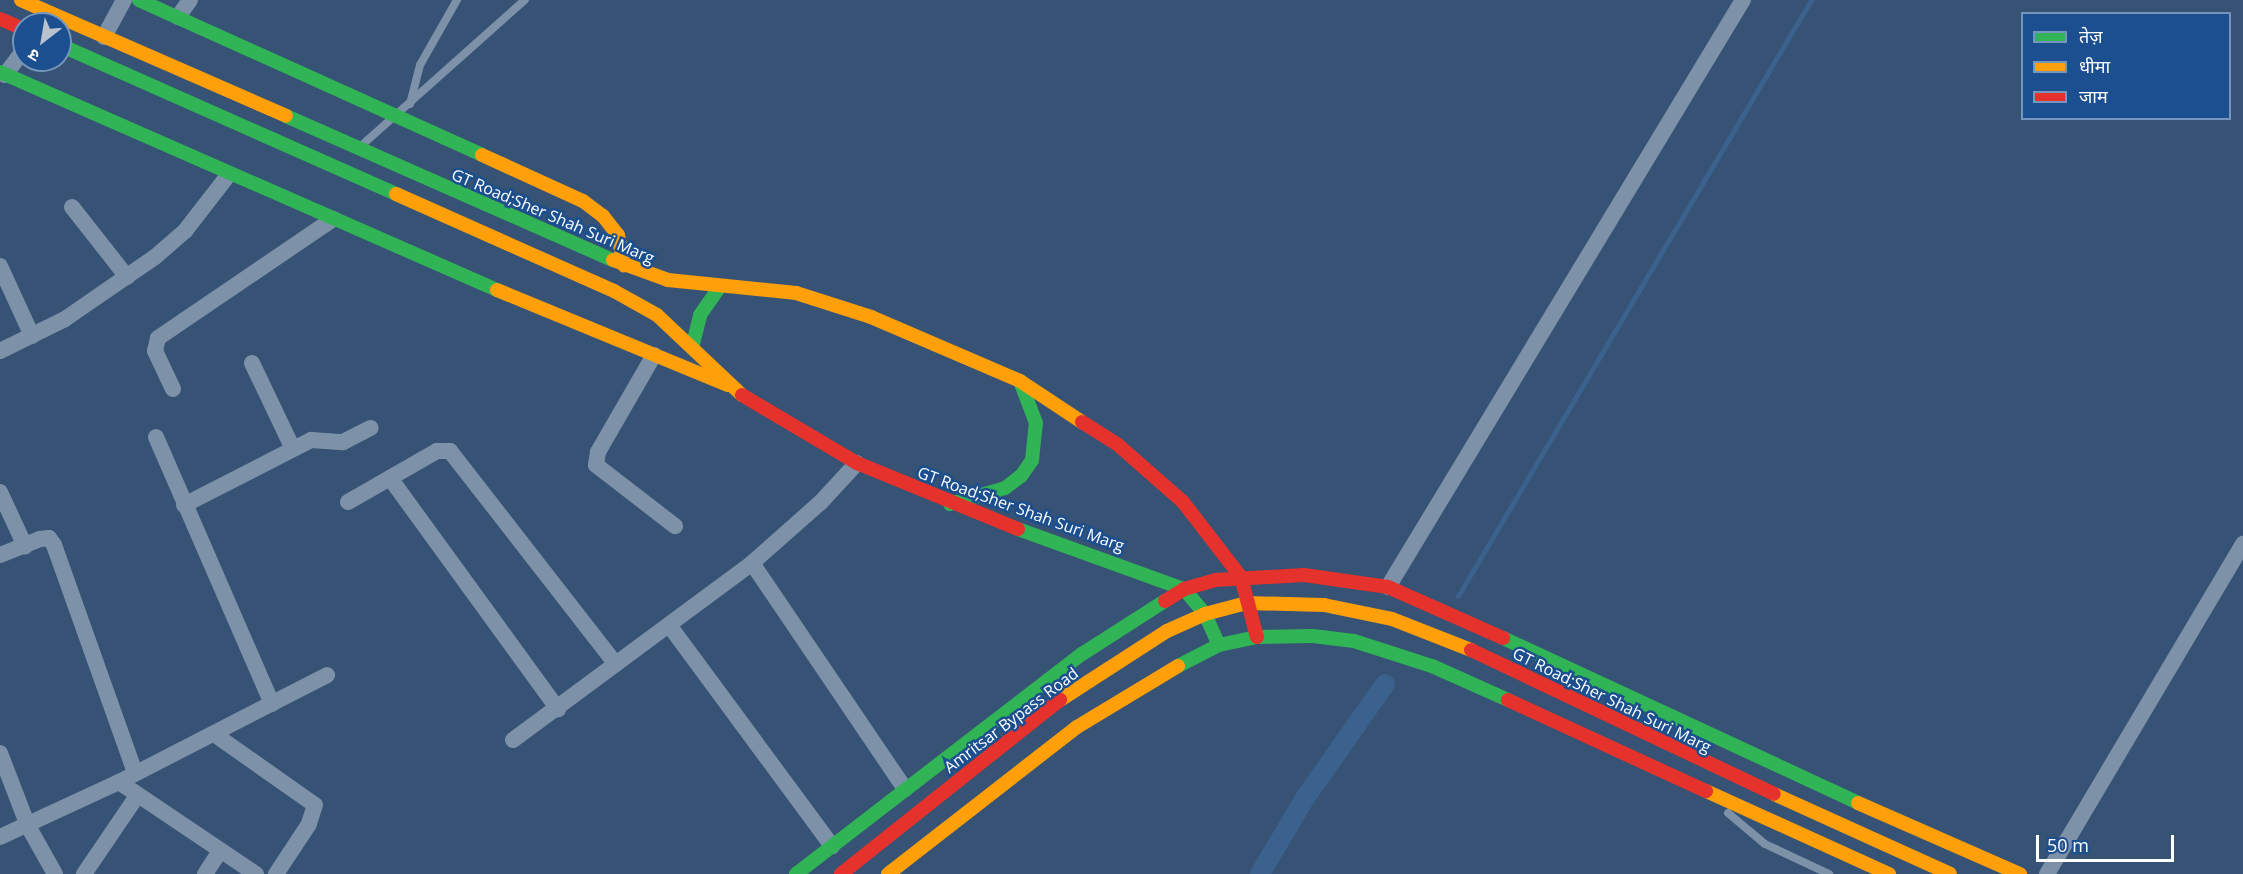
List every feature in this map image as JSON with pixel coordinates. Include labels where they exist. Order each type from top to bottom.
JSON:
[{"type":"main road","name":"GT Road;Sher Shah Suri Marg","points":[[21,0],[356,150],[624,266],[668,280],[719,288],[796,293],[904,330],[1020,381],[1117,444],[1150,473],[1212,536],[1240,577],[1257,637]]},
{"type":"main road","points":[[139,0],[399,115],[583,201],[603,216],[618,235],[624,266]]},
{"type":"main road","name":"GT Road;Sher Shah Suri Marg","points":[[72,50],[614,291],[657,315],[729,386],[784,423],[857,463],[950,504],[1184,590],[1205,614],[1219,645]]},
{"type":"main road","points":[[3,73],[333,219],[729,386]]},
{"type":"main road","points":[[692,348],[700,315],[719,288]]},
{"type":"main road","points":[[950,504],[1005,488],[1021,477],[1032,460],[1036,423],[1020,381]]},
{"type":"main road","points":[[796,874],[1082,654],[1184,590],[1240,577],[1304,575],[1388,587],[2020,874]]},
{"type":"main road","name":"GT Road;Sher Shah Suri Marg","points":[[1247,603],[1324,605],[1392,619],[1447,639],[1670,747],[1950,874]]},
{"type":"main road","name":"Amritsar Bypass Road","points":[[841,874],[1060,700],[1167,631],[1205,614],[1247,603]]},
{"type":"main road","points":[[888,874],[1077,726],[1219,645],[1257,637],[1313,636],[1354,641],[1387,650],[1489,691],[1707,793],[1889,874]]},
{"type":"street","points":[[104,37],[124,0]]},
{"type":"street","points":[[178,17],[190,0]]},
{"type":"street","points":[[1388,587],[1743,0]]},
{"type":"street","points":[[0,351],[32,336],[127,277],[185,231],[229,174]]},
{"type":"street","points":[[72,207],[127,277]]},
{"type":"street","points":[[172,389],[155,351],[158,338],[333,219]]},
{"type":"street","points":[[0,266],[32,336]]},
{"type":"street","points":[[654,355],[598,452],[596,465],[675,526]]},
{"type":"street","points":[[252,363],[293,449]]},
{"type":"street","points":[[184,505],[311,441],[343,442],[371,428]]},
{"type":"street","points":[[156,437],[272,704]]},
{"type":"street","points":[[348,502],[436,451],[450,451],[457,456],[615,664]]},
{"type":"street","points":[[513,740],[558,709],[752,563],[820,502],[857,463]]},
{"type":"street","points":[[390,478],[558,709]]},
{"type":"street","points":[[0,492],[25,546]]},
{"type":"street","points":[[0,555],[40,538],[49,538],[54,545],[135,772]]},
{"type":"street","points":[[2047,874],[2243,544]]},
{"type":"street","points":[[752,563],[905,789]]},
{"type":"street","points":[[669,625],[832,846]]},
{"type":"street","points":[[0,837],[119,782],[327,675]]},
{"type":"street","points":[[214,734],[315,804],[309,824],[276,874]]},
{"type":"street","points":[[0,753],[28,826],[55,874]]},
{"type":"street","points":[[119,782],[256,874]]},
{"type":"street","points":[[84,874],[137,796]]},
{"type":"street","points":[[205,874],[220,851]]},
{"type":"lane","points":[[410,105],[420,65],[457,0]]},
{"type":"lane","points":[[356,150],[399,115],[525,0]]},
{"type":"lane","points":[[1707,793],[1765,844],[1829,874]]},
{"type":"waterway","points":[[1458,596],[1811,0]]},
{"type":"waterway","points":[[1260,874],[1305,798],[1385,684]]},
{"type":"traffic: fast","points":[[139,0],[482,155]]},
{"type":"traffic: fast","points":[[72,50],[396,194]]},
{"type":"traffic: fast","points":[[0,72],[497,290]]},
{"type":"traffic: fast","points":[[286,116],[613,260]]},
{"type":"traffic: fast","points":[[692,348],[700,315],[719,288]]},
{"type":"traffic: fast","points":[[950,504],[1005,488],[1021,476],[1032,460],[1036,423],[1020,381]]},
{"type":"traffic: fast","points":[[1018,529],[1184,589],[1205,614],[1219,645]]},
{"type":"traffic: fast","points":[[796,874],[1082,654],[1165,601]]},
{"type":"traffic: fast","points":[[1178,666],[1219,645],[1257,637],[1313,636],[1354,641],[1432,666],[1508,700]]},
{"type":"traffic: fast","points":[[1503,638],[1858,803]]},
{"type":"traffic: slow","points":[[21,0],[286,116]]},
{"type":"traffic: slow","points":[[482,155],[583,201],[603,216],[618,235],[624,265]]},
{"type":"traffic: slow","points":[[396,194],[614,291],[657,315],[742,395]]},
{"type":"traffic: slow","points":[[613,260],[668,280],[796,293],[871,317],[1020,381],[1082,422]]},
{"type":"traffic: slow","points":[[497,290],[727,385]]},
{"type":"traffic: slow","points":[[1060,700],[1167,631],[1205,614],[1247,603],[1324,605],[1392,619],[1471,650]]},
{"type":"traffic: slow","points":[[888,874],[1077,727],[1178,666]]},
{"type":"traffic: slow","points":[[1706,791],[1889,874]]},
{"type":"traffic: slow","points":[[1774,794],[1950,874]]},
{"type":"traffic: slow","points":[[1858,803],[2020,874]]},
{"type":"traffic: jam","points":[[0,19],[12,24]]},
{"type":"traffic: jam","points":[[742,395],[857,463],[1018,529]]},
{"type":"traffic: jam","points":[[1082,422],[1117,444],[1183,502],[1241,577],[1257,637]]},
{"type":"traffic: jam","points":[[1165,601],[1184,589],[1215,580],[1304,575],[1388,587],[1503,638]]},
{"type":"traffic: jam","points":[[1471,650],[1774,794]]},
{"type":"traffic: jam","points":[[841,874],[1060,700]]},
{"type":"traffic: jam","points":[[1508,700],[1706,791]]}]
